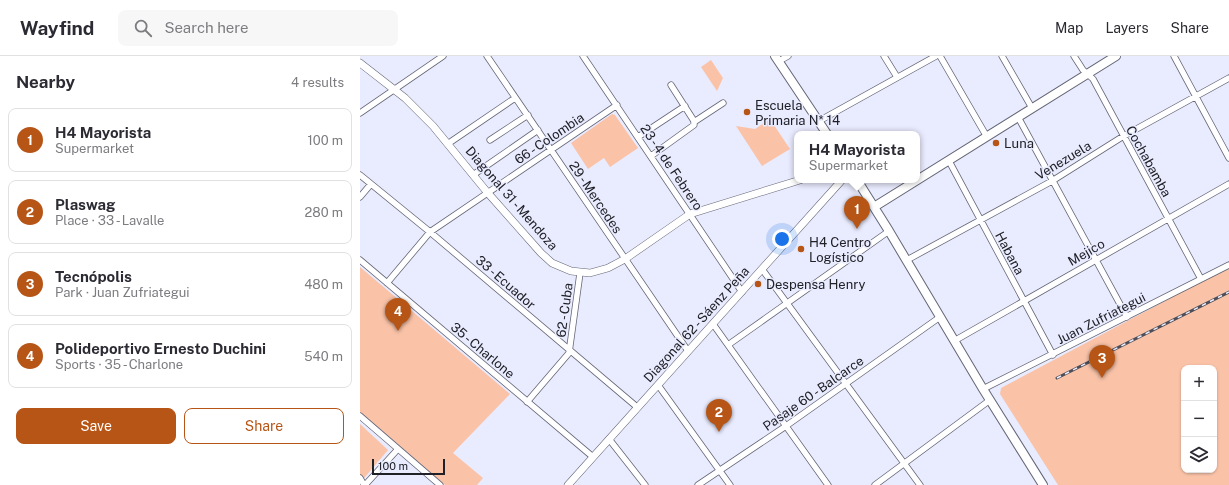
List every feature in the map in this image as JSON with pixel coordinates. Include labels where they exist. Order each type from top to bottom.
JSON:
[{"type":"main road","points":[[920,179],[987,138],[1032,108],[1088,75],[1116,56]]},
{"type":"main road","points":[[777,59],[825,131]]},
{"type":"main road","points":[[859,183],[907,260],[983,389],[1043,485]]},
{"type":"main road","points":[[874,207],[913,183]]},
{"type":"street","points":[[360,112],[443,56]]},
{"type":"street","name":"29 - Mercedes","points":[[487,56],[688,351]]},
{"type":"street","name":"23 - 4 de Febrero","points":[[583,56],[742,292]]},
{"type":"street","points":[[777,59],[788,56]]},
{"type":"street","points":[[884,56],[897,77]]},
{"type":"street","points":[[819,121],[936,56]]},
{"type":"street","points":[[940,56],[987,138]]},
{"type":"street","points":[[1002,56],[1032,108]]},
{"type":"street","name":"Cochabamba","points":[[1074,56],[1093,80],[1122,137],[1201,279]]},
{"type":"street","points":[[1174,56],[1229,158]]},
{"type":"street","name":"Diagonal 31 - Mendoza","points":[[360,63],[395,89],[420,112],[449,143],[487,192],[545,258],[560,268],[580,273],[590,273],[602,270],[625,260],[690,214],[794,182]]},
{"type":"street","name":"Venezuela","points":[[907,260],[1052,181],[1122,137],[1229,78]]},
{"type":"street","points":[[671,85],[694,122]]},
{"type":"street","points":[[449,143],[516,98]]},
{"type":"street","points":[[651,156],[692,128],[694,122],[724,103]]},
{"type":"street","name":"66 - Colombia","points":[[387,283],[430,232],[617,105]]},
{"type":"street","points":[[638,137],[685,106]]},
{"type":"street","points":[[490,140],[528,115]]},
{"type":"street","points":[[1018,118],[1127,317]]},
{"type":"street","points":[[473,175],[538,130]]},
{"type":"street","name":"Habana","points":[[949,161],[1053,355]]},
{"type":"street","name":"33 - Ecuador","points":[[360,175],[430,232],[569,351],[638,407]]},
{"type":"street","name":"Diagonal 62 - Sáenz Peña","points":[[571,484],[609,439],[839,183]]},
{"type":"street","points":[[360,197],[371,184]]},
{"type":"street","name":"Mejico","points":[[954,341],[1095,259],[1229,184]]},
{"type":"street","points":[[728,345],[889,231]]},
{"type":"street","name":"35 - Charlone","points":[[360,260],[593,457]]},
{"type":"street","name":"Juan Zufriategui","points":[[983,389],[1229,265]]},
{"type":"street","points":[[762,269],[920,485]]},
{"type":"street","name":"62 - Cuba","points":[[569,351],[580,273]]},
{"type":"street","name":"Pasaje 60 - Balcarce","points":[[698,485],[786,426],[940,317]]},
{"type":"street","points":[[713,324],[828,485]]},
{"type":"street","points":[[527,402],[569,351]]},
{"type":"street","points":[[658,385],[730,485]]},
{"type":"street","points":[[875,485],[990,400]]},
{"type":"street","points":[[360,416],[440,485]]},
{"type":"street","points":[[609,439],[645,485]]},
{"type":"street","points":[[360,478],[365,485],[398,449]]},
{"type":"shaded area","points":[[711,60],[723,78],[717,91],[701,67]]},
{"type":"shaded area","points":[[612,114],[615,115],[638,148],[610,167],[604,158],[588,169],[571,143]]},
{"type":"shaded area","points":[[770,119],[790,149],[762,166],[736,126],[755,129]]},
{"type":"shaded area","points":[[360,267],[510,394],[453,453],[483,478],[477,485],[445,485],[360,412]]},
{"type":"shaded area","points":[[1229,267],[1229,485],[1058,485],[1000,394],[1001,388]]},
{"type":"shaded area","points":[[360,424],[388,450],[360,483]]},
{"type":"railway","points":[[1057,378],[1229,292]]},
{"type":"place","name":"Escuela Primaria N* 14","points":[[747,112]]},
{"type":"place","name":"Luna","points":[[996,143]]},
{"type":"place","name":"H4 Mayorista","points":[[857,229]]},
{"type":"place","name":"H4 Centro Logístico","points":[[801,249]]},
{"type":"place","name":"Despensa Henry","points":[[758,284]]},
{"type":"place","name":"Polideportivo Ernesto Duchini","points":[[398,331]]},
{"type":"place","name":"Tecnópolis","points":[[1102,378]]},
{"type":"place","name":"Plaswag","points":[[719,432]]}]
